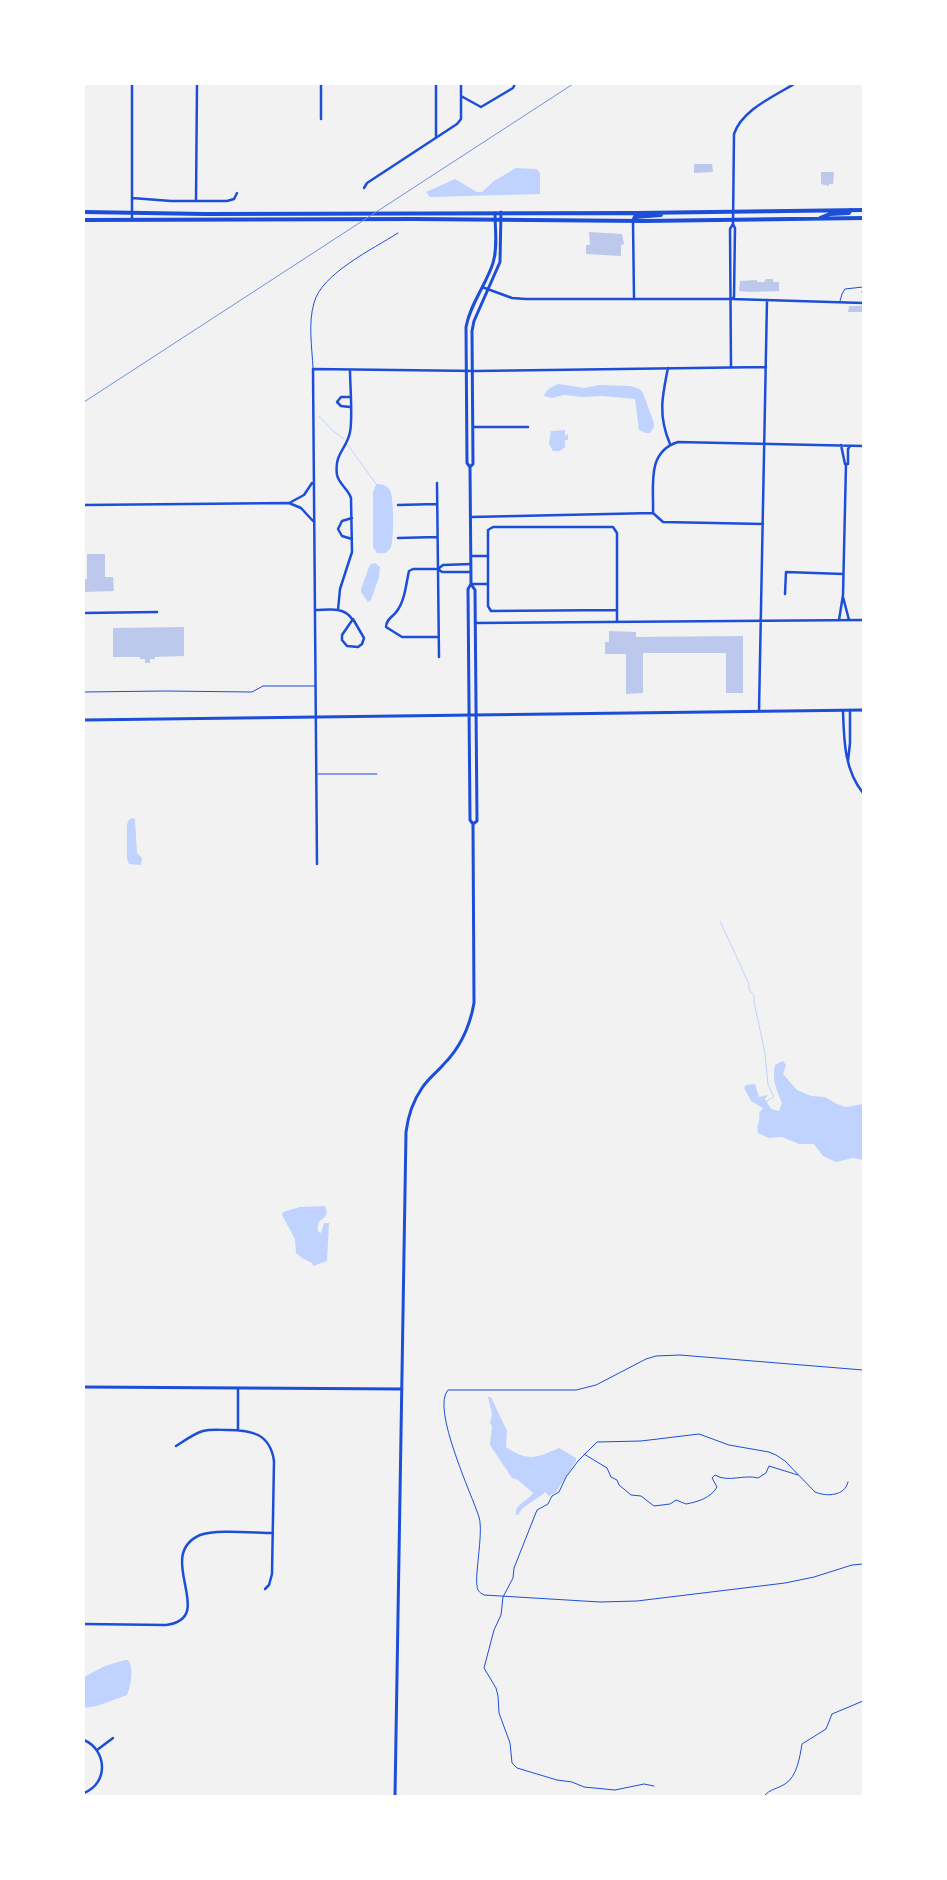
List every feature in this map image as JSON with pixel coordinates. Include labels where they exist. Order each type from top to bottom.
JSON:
[{"type":"main road","points":[[820,218],[830,214],[849,214],[851,210]]},
{"type":"main road","points":[[84,212],[206,214],[863,210]]},
{"type":"main road","points":[[632,221],[635,216],[680,212]]},
{"type":"main road","points":[[84,220],[414,219],[632,221],[863,218]]},
{"type":"street","points":[[132,84],[132,220]]},
{"type":"street","points":[[196,201],[197,84]]},
{"type":"street","points":[[321,84],[322,119]]},
{"type":"street","points":[[436,84],[436,138]]},
{"type":"street","points":[[364,188],[367,183],[457,124],[461,119],[461,84]]},
{"type":"street","points":[[461,96],[482,108],[513,88],[515,84]]},
{"type":"street","points":[[731,367],[730,229],[733,220],[732,146],[736,128],[749,112],[794,84]]},
{"type":"street","points":[[132,198],[163,201],[227,201],[234,199],[237,193]]},
{"type":"street","points":[[473,824],[477,821],[477,716],[475,590],[472,584],[471,572],[470,467],[467,463],[466,327],[470,312],[495,257],[495,212]]},
{"type":"street","points":[[470,467],[473,464],[473,325],[500,258],[501,212]]},
{"type":"street","points":[[632,221],[634,298]]},
{"type":"street","points":[[482,287],[512,298],[526,299],[732,299],[863,303]]},
{"type":"street","points":[[759,712],[767,300]]},
{"type":"street","points":[[317,864],[313,369],[472,371],[766,367]]},
{"type":"street","points":[[668,368],[661,399],[666,434],[670,444]]},
{"type":"street","points":[[338,610],[340,589],[352,556],[351,496],[339,480],[337,474],[339,454],[350,431],[350,370]]},
{"type":"street","points":[[350,397],[341,397],[338,402],[341,406],[350,406]]},
{"type":"street","points":[[473,427],[528,427]]},
{"type":"street","points":[[653,513],[655,461],[662,450],[670,444],[678,442],[863,446]]},
{"type":"street","points":[[841,445],[844,464],[846,464]]},
{"type":"street","points":[[839,620],[843,595],[846,464],[848,449],[851,446]]},
{"type":"street","points":[[289,503],[304,495],[313,481]]},
{"type":"street","points":[[437,483],[438,657]]},
{"type":"street","points":[[84,505],[289,503],[301,508],[314,522]]},
{"type":"street","points":[[398,505],[437,504]]},
{"type":"street","points":[[471,517],[653,513],[663,522],[763,524]]},
{"type":"street","points":[[352,518],[342,521],[338,529],[342,536],[352,539]]},
{"type":"street","points":[[617,610],[493,612],[488,607],[487,533],[492,528],[610,526],[615,529],[617,532],[617,610],[617,622]]},
{"type":"street","points":[[398,538],[437,537]]},
{"type":"street","points":[[471,556],[487,556]]},
{"type":"street","points":[[438,569],[443,565],[471,564]]},
{"type":"street","points":[[438,637],[402,636],[388,629],[386,625],[398,610],[409,571],[413,569],[438,569],[442,572],[471,572]]},
{"type":"street","points":[[785,594],[786,572],[843,574]]},
{"type":"street","points":[[472,584],[488,584]]},
{"type":"street","points":[[395,1796],[406,1132],[416,1098],[431,1076],[456,1050],[466,1032],[472,1014],[474,992],[473,824],[470,820],[468,589],[472,584]]},
{"type":"street","points":[[843,595],[846,615],[849,620]]},
{"type":"street","points":[[315,610],[347,612],[353,619],[364,638],[358,647],[347,646],[342,640],[342,635],[353,619]]},
{"type":"street","points":[[84,613],[157,612]]},
{"type":"street","points":[[475,622],[863,620]]},
{"type":"street","points":[[843,710],[845,758],[848,761],[852,776],[863,793]]},
{"type":"street","points":[[848,761],[850,710]]},
{"type":"street","points":[[84,720],[863,710]]},
{"type":"street","points":[[84,1388],[402,1389]]},
{"type":"street","points":[[238,1388],[238,1430]]},
{"type":"street","points":[[176,1446],[204,1430],[248,1430],[259,1435],[267,1442],[274,1461],[273,1533],[272,1577],[269,1585],[264,1589]]},
{"type":"street","points":[[84,1624],[166,1626],[179,1621],[186,1614],[188,1606],[181,1566],[182,1555],[188,1545],[196,1538],[207,1533],[273,1533]]},
{"type":"street","points":[[98,1750],[113,1738]]},
{"type":"street","points":[[84,1740],[98,1750],[102,1763],[101,1777],[94,1786],[84,1793]]},
{"type":"lane","points":[[313,369],[312,315],[320,288],[335,273],[398,233]]},
{"type":"lane","points":[[840,302],[845,289],[863,289]]},
{"type":"lane","points":[[84,692],[252,692],[263,686],[316,686]]},
{"type":"lane","points":[[316,774],[377,774]]},
{"type":"path","points":[[863,1370],[666,1355],[646,1359],[596,1385],[576,1390],[448,1390],[445,1392],[444,1402],[451,1440],[480,1525],[476,1585],[480,1593],[484,1595],[600,1602],[644,1601],[785,1583],[843,1567],[863,1564]]},
{"type":"path","points":[[654,1786],[644,1784],[615,1790],[584,1787],[572,1782],[557,1780],[516,1768],[512,1763],[510,1743],[499,1713],[496,1688],[484,1668],[494,1630],[501,1615],[503,1597],[513,1578],[514,1568],[537,1510],[548,1504],[584,1454],[597,1442],[641,1441],[699,1434],[729,1445],[776,1455],[815,1492],[822,1494],[842,1491],[848,1482]]},
{"type":"path","points":[[584,1454],[607,1468],[611,1477],[617,1480],[619,1485],[631,1495],[641,1496],[654,1506],[670,1504],[676,1500],[686,1504],[696,1499],[706,1498],[717,1488],[712,1478],[715,1475],[728,1478],[747,1475],[758,1478],[766,1473],[769,1466],[799,1476]]},
{"type":"path","points":[[764,1796],[769,1790],[786,1784],[799,1764],[802,1744],[826,1729],[832,1714],[863,1701]]},
{"type":"water","points":[[516,168],[537,169],[540,173],[540,194],[430,197],[426,192],[455,179],[477,192],[482,192],[494,181]]},
{"type":"water","points":[[559,384],[584,388],[600,385],[630,386],[640,389],[654,427],[650,433],[639,430],[635,399],[602,396],[564,395],[552,398],[544,396],[550,388]]},
{"type":"water","points":[[565,430],[565,436],[568,434],[568,440],[565,440],[565,447],[560,451],[553,451],[549,444],[551,431]]},
{"type":"water","points":[[376,484],[389,488],[392,501],[392,543],[385,553],[377,553],[373,547],[373,493]]},
{"type":"water","points":[[375,563],[380,567],[379,577],[371,600],[368,602],[361,589],[369,567]]},
{"type":"water","points":[[132,818],[135,819],[137,853],[142,858],[141,865],[129,864],[127,859],[127,824]]},
{"type":"water","points":[[783,1061],[786,1065],[783,1074],[797,1090],[811,1096],[825,1097],[846,1107],[863,1104],[863,1160],[853,1158],[836,1162],[823,1156],[814,1144],[799,1144],[782,1137],[769,1138],[758,1133],[759,1113],[763,1108],[751,1101],[744,1088],[746,1085],[755,1084],[759,1097],[768,1095],[765,1099],[771,1109],[779,1111],[782,1103],[775,1084],[774,1070],[775,1065]]},
{"type":"water","points":[[325,1206],[327,1213],[319,1222],[318,1231],[321,1233],[324,1223],[329,1223],[327,1261],[313,1266],[312,1263],[296,1253],[295,1239],[282,1215],[283,1212],[300,1207]]},
{"type":"water","points":[[488,1397],[491,1397],[507,1431],[506,1447],[526,1457],[538,1456],[559,1448],[576,1458],[576,1461],[556,1492],[549,1496],[545,1492],[523,1508],[518,1515],[516,1515],[516,1511],[519,1505],[533,1493],[518,1480],[512,1478],[490,1445],[492,1414]]},
{"type":"water","points":[[128,1660],[131,1667],[131,1682],[127,1695],[97,1706],[84,1708],[84,1677],[105,1666]]},
{"type":"building","points":[[694,164],[712,164],[713,172],[694,173]]},
{"type":"building","points":[[821,172],[834,172],[833,184],[829,184],[829,186],[821,184]]},
{"type":"building","points":[[589,232],[622,234],[624,244],[621,245],[621,256],[586,254],[586,245],[590,245]]},
{"type":"building","points":[[766,279],[773,279],[773,282],[779,282],[779,291],[739,291],[740,281],[757,280],[757,282],[764,282]]},
{"type":"building","points":[[849,306],[862,306],[862,312],[848,312]]},
{"type":"building","points":[[87,554],[105,554],[105,577],[113,577],[114,591],[84,592],[84,579],[87,579]]},
{"type":"building","points":[[184,627],[184,656],[155,657],[155,659],[150,659],[150,663],[145,663],[145,659],[140,659],[140,657],[113,657],[113,628]]},
{"type":"building","points":[[609,631],[636,632],[636,637],[743,636],[743,693],[726,693],[726,653],[643,653],[643,693],[626,694],[626,654],[605,654],[605,642],[609,642]]},
{"type":"waterway","points":[[319,416],[332,430],[344,439]]},
{"type":"waterway","points":[[348,445],[376,484]]},
{"type":"waterway","points":[[720,921],[749,984],[749,990],[754,995],[765,1053],[768,1085],[774,1097],[767,1102]]},
{"type":"railway","points":[[84,402],[573,84]]}]
